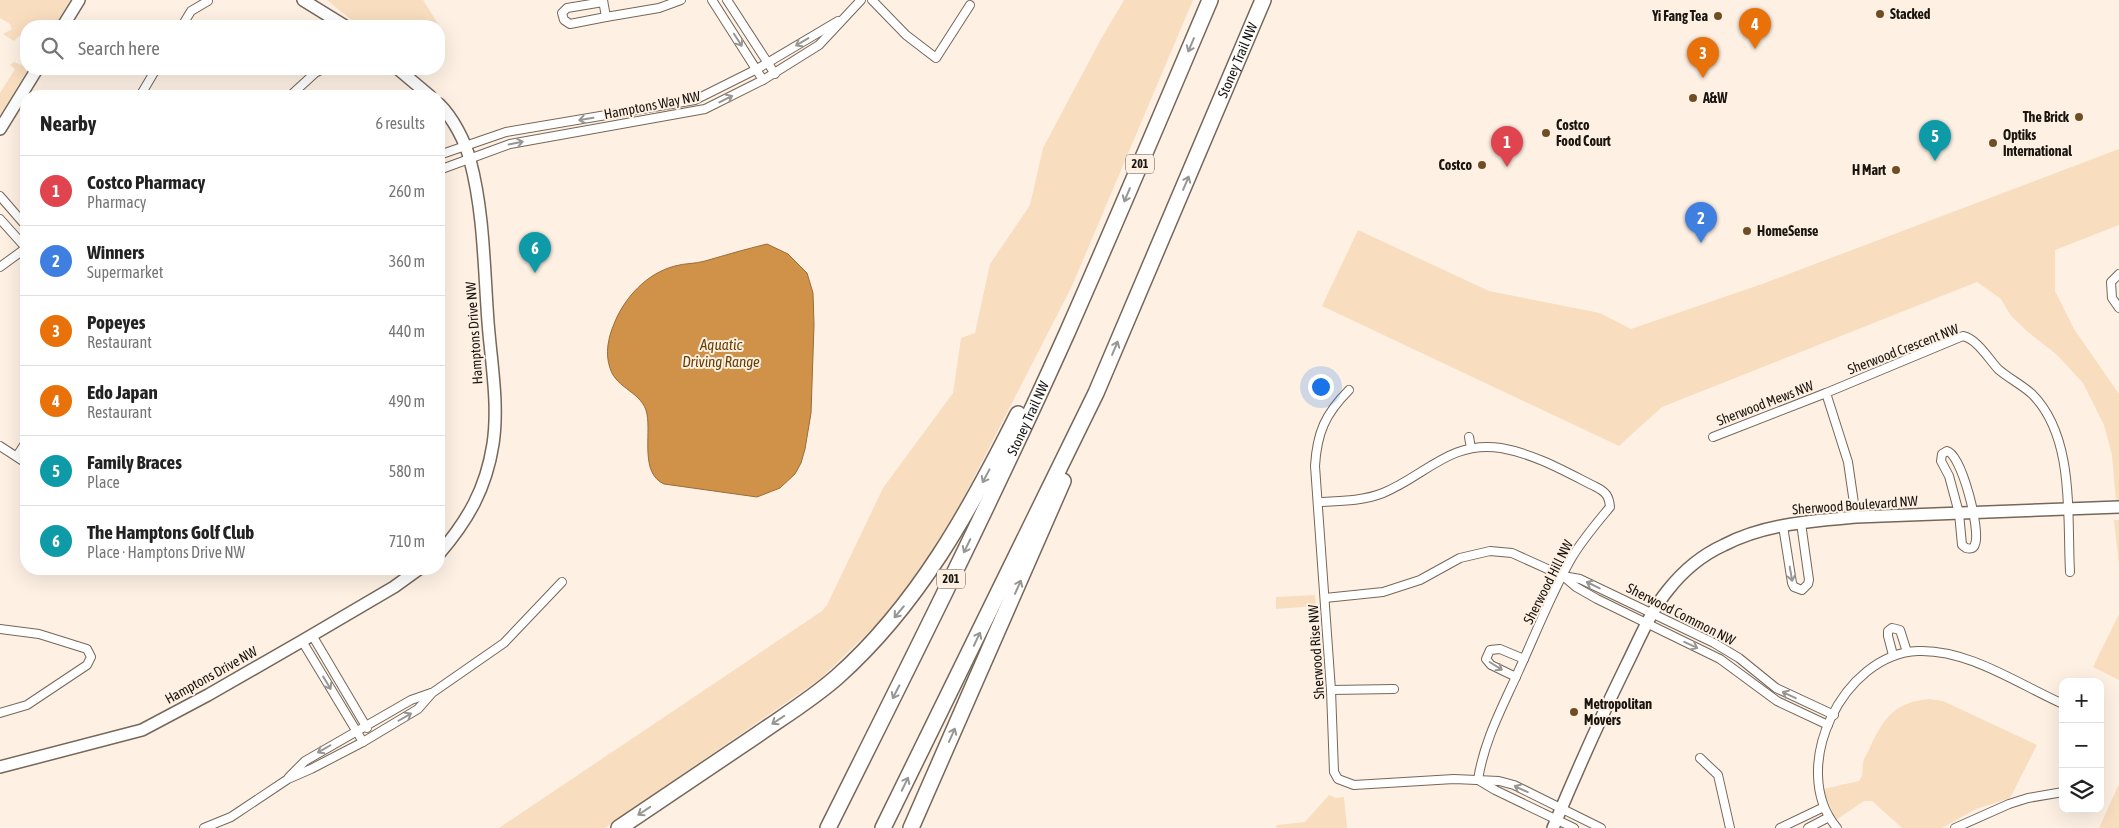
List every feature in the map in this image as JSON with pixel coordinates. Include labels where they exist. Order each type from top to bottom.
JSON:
[{"type":"highway","name":"Stoney Trail NW","points":[[828,828],[910,665],[1069,327],[1210,0]]},
{"type":"highway","name":"Stoney Trail NW","points":[[885,825],[1096,393],[1263,0]]},
{"type":"highway","points":[[1202,144],[1246,64],[1273,0]]},
{"type":"highway","points":[[619,828],[815,696],[849,666],[878,636],[902,608],[937,561],[978,492],[1056,339],[1069,327]]},
{"type":"highway","points":[[912,828],[1037,543],[1084,431],[1096,393]]},
{"type":"street","points":[[67,20],[80,0]]},
{"type":"street","points":[[303,0],[336,20]]},
{"type":"street","points":[[319,0],[340,20]]},
{"type":"street","points":[[606,17],[603,1],[567,8],[562,14],[564,20],[570,24],[659,8],[681,0]]},
{"type":"street","points":[[712,0],[763,80]]},
{"type":"street","points":[[727,0],[775,74]]},
{"type":"street","name":"Hamptons Way NW","points":[[445,168],[510,144],[706,109],[775,74],[819,45],[861,0]]},
{"type":"street","points":[[872,0],[906,35],[936,58],[970,5]]},
{"type":"street","points":[[186,20],[191,11],[208,1]]},
{"type":"street","name":"Hamptons Way NW","points":[[445,153],[506,132],[695,100],[756,69],[845,18]]},
{"type":"street","points":[[24,90],[33,75]]},
{"type":"street","points":[[144,90],[152,75]]},
{"type":"street","points":[[297,90],[313,75]]},
{"type":"street","points":[[405,75],[423,90]]},
{"type":"street","points":[[0,129],[20,97]]},
{"type":"street","name":"Hamptons Drive NW","points":[[445,112],[465,145],[470,158],[478,197],[494,404],[493,443],[483,483],[464,523],[445,547]]},
{"type":"street","points":[[622,113],[624,124]]},
{"type":"street","points":[[0,196],[20,219]]},
{"type":"street","points":[[0,218],[20,241]]},
{"type":"street","points":[[0,267],[20,252]]},
{"type":"street","points":[[2119,274],[2111,282],[2112,298],[2119,308]]},
{"type":"street","name":"Sherwood Crescent NW","points":[[1826,393],[1963,336],[1973,339],[2000,371],[2032,394],[2050,419],[2061,444],[2065,462],[2070,572]]},
{"type":"street","name":"Sherwood Rise NW","points":[[1349,390],[1334,404],[1321,429],[1317,442],[1315,466],[1331,690],[1334,772],[1338,779],[1354,785],[1454,779],[1499,780],[1601,828]]},
{"type":"street","points":[[1826,393],[1848,462],[1856,517]]},
{"type":"street","name":"Sherwood Mews NW","points":[[1713,437],[1826,393]]},
{"type":"street","points":[[1469,437],[1471,448]]},
{"type":"street","points":[[0,446],[20,459]]},
{"type":"street","name":"Sherwood Hill NW","points":[[1319,502],[1368,498],[1383,493],[1436,461],[1471,448],[1499,448],[1534,458],[1604,491],[1609,498],[1610,507],[1588,533],[1563,576],[1524,659],[1484,750],[1478,780]]},
{"type":"street","points":[[16,456],[20,450]]},
{"type":"street","points":[[1947,451],[1954,454],[1959,464],[1973,513],[1976,541],[1975,546],[1968,549],[1964,547],[1962,542],[1959,513],[1949,476],[1941,461],[1942,454],[1947,451]]},
{"type":"street","name":"Sherwood Boulevard NW","points":[[1555,823],[1606,707],[1652,613],[1677,580],[1710,553],[1746,535],[1801,523],[1856,517],[2119,507]]},
{"type":"street","points":[[1783,526],[1792,583],[1794,588],[1802,590],[1809,580],[1801,523]]},
{"type":"street","name":"Sherwood Common NW","points":[[1325,598],[1370,595],[1391,590],[1420,580],[1460,558],[1490,551],[1512,553],[1563,576],[1576,587],[1720,659],[1777,701],[1828,725]]},
{"type":"street","name":"Hamptons Drive NW","points":[[0,767],[142,730],[208,695],[394,587],[411,575]]},
{"type":"street","name":"Sherwood Common NW","points":[[1563,576],[1580,579],[1724,648],[1781,691],[1834,715]]},
{"type":"street","points":[[288,779],[304,760],[411,700],[432,692],[504,643],[562,582]]},
{"type":"street","points":[[1893,655],[1888,633],[1892,628],[1900,630],[1907,652]]},
{"type":"street","points":[[0,629],[39,634],[87,649],[91,657],[87,665],[26,705],[0,713]]},
{"type":"street","points":[[307,638],[373,736]]},
{"type":"street","points":[[307,638],[362,742]]},
{"type":"street","points":[[1516,677],[1491,665],[1486,658],[1490,650],[1500,649],[1524,659]]},
{"type":"street","points":[[1837,828],[1824,807],[1818,771],[1822,743],[1828,725],[1845,694],[1861,677],[1893,655],[1907,652],[1938,652],[1967,659],[2059,702]]},
{"type":"street","points":[[1331,690],[1394,689]]},
{"type":"street","points":[[204,828],[230,816],[288,779],[373,736],[418,709],[432,692]]},
{"type":"street","points":[[1700,758],[1718,775],[1730,828]]},
{"type":"street","name":"Sherwood Rise NW","points":[[1478,780],[1555,823],[1574,828]]},
{"type":"street","points":[[1955,828],[1968,825],[2028,798],[2059,793]]},
{"type":"street","points":[[1780,828],[1824,807]]},
{"type":"street","points":[[1808,828],[1829,817]]},
{"type":"shaded area","points":[[0,0],[70,0],[58,20],[20,20],[20,36],[14,41],[3,34],[12,29],[10,24],[0,18]]},
{"type":"shaded area","points":[[327,0],[423,0],[436,20],[352,20]]},
{"type":"shaded area","points":[[1124,0],[1193,0],[1072,286],[949,526],[910,583],[877,624],[820,679],[605,828],[499,828],[822,611],[827,605],[883,488],[953,393],[961,338],[975,333],[990,264],[1030,205],[1043,148]]},
{"type":"shaded area","points":[[14,62],[20,64],[20,75],[25,75],[0,115],[0,93],[15,69],[10,65]]},
{"type":"shaded area","points":[[2119,149],[2119,225],[2055,250],[2055,291],[2074,329],[2119,394],[2119,500],[2116,501],[2112,455],[2104,425],[2083,383],[2056,354],[2011,316],[2001,299],[1977,282],[1662,407],[1619,446],[1322,306],[1358,230],[1489,291],[1600,313],[1631,329],[1762,284]]},
{"type":"shaded area","points":[[2114,520],[2119,520],[2119,566]]},
{"type":"shaded area","points":[[1315,595],[1316,606],[1276,609],[1276,597]]},
{"type":"shaded area","points":[[2119,614],[2119,680],[2093,667]]},
{"type":"shaded area","points":[[1929,699],[1943,701],[2037,745],[2010,798],[1976,809],[1942,828],[1902,828],[1872,801],[1864,801],[1836,820],[1823,789],[1859,781],[1864,758],[1887,718],[1908,703]]},
{"type":"shaded area","points":[[2119,784],[2119,828],[2099,828]]},
{"type":"shaded area","points":[[1329,795],[1336,798],[1344,797],[1347,828],[1276,828],[1277,825],[1305,822]]},
{"type":"water","name":"Aquatic Driving Range","points":[[767,244],[788,254],[807,273],[813,293],[814,325],[811,413],[801,463],[795,474],[780,488],[757,497],[664,484],[652,472],[649,463],[648,423],[645,407],[635,395],[618,381],[610,368],[608,346],[618,314],[638,288],[655,274],[665,269],[682,264],[701,262]]},
{"type":"place","name":"Stacked","points":[[1880,14]]},
{"type":"place","name":"Yi Fang Tea","points":[[1718,16]]},
{"type":"place","name":"Edo Japan","points":[[1755,49]]},
{"type":"place","name":"Popeyes","points":[[1703,78]]},
{"type":"place","name":"A&W","points":[[1693,98]]},
{"type":"place","name":"The Brick","points":[[2079,117]]},
{"type":"place","name":"Costco Food Court","points":[[1546,133]]},
{"type":"place","name":"Optiks International","points":[[1993,143]]},
{"type":"place","name":"Family Braces","points":[[1935,161]]},
{"type":"place","name":"Costco","points":[[1482,165]]},
{"type":"place","name":"Costco Pharmacy","points":[[1507,167]]},
{"type":"place","name":"H Mart","points":[[1896,170]]},
{"type":"place","name":"HomeSense","points":[[1747,231]]},
{"type":"place","name":"Winners","points":[[1701,243]]},
{"type":"place","name":"The Hamptons Golf Club","points":[[535,273]]},
{"type":"place","name":"Metropolitan Movers","points":[[1574,712]]}]
